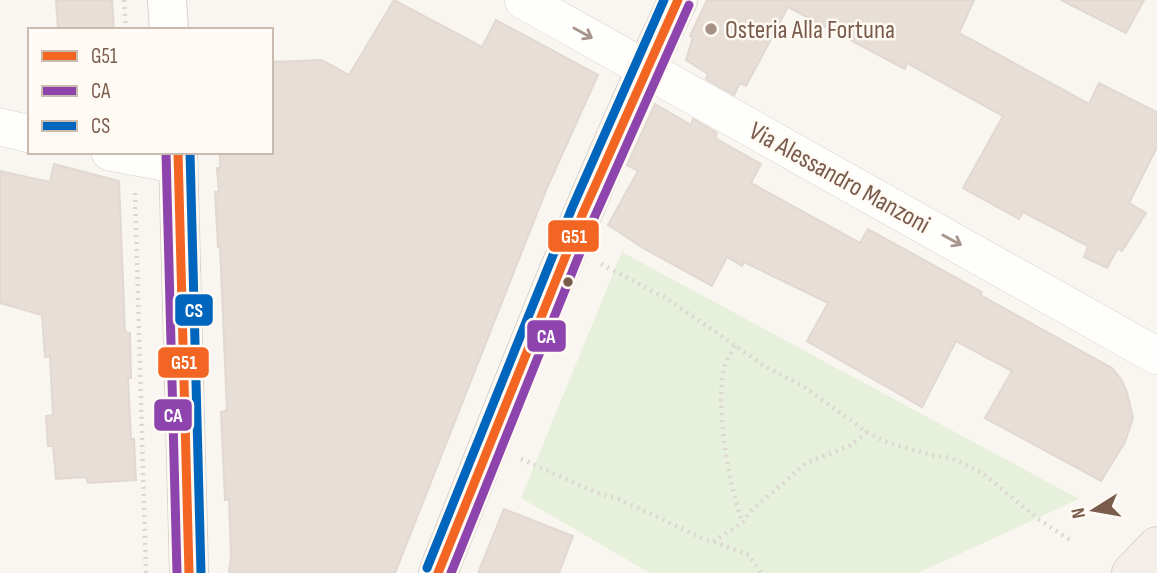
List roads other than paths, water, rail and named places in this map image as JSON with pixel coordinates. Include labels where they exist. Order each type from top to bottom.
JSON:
[{"type":"main road","points":[[1131,573],[1157,546]]},
{"type":"street","points":[[167,0],[169,28]]},
{"type":"street","name":"Via Alessandro Manzoni","points":[[523,0],[1157,356]]},
{"type":"street","points":[[438,573],[568,251],[646,67],[678,0]]},
{"type":"street","points":[[0,127],[28,134]]},
{"type":"street","points":[[122,155],[178,159],[189,573]]},
{"type":"place","name":"Osteria Alla Fortuna","points":[[711,29]]}]
